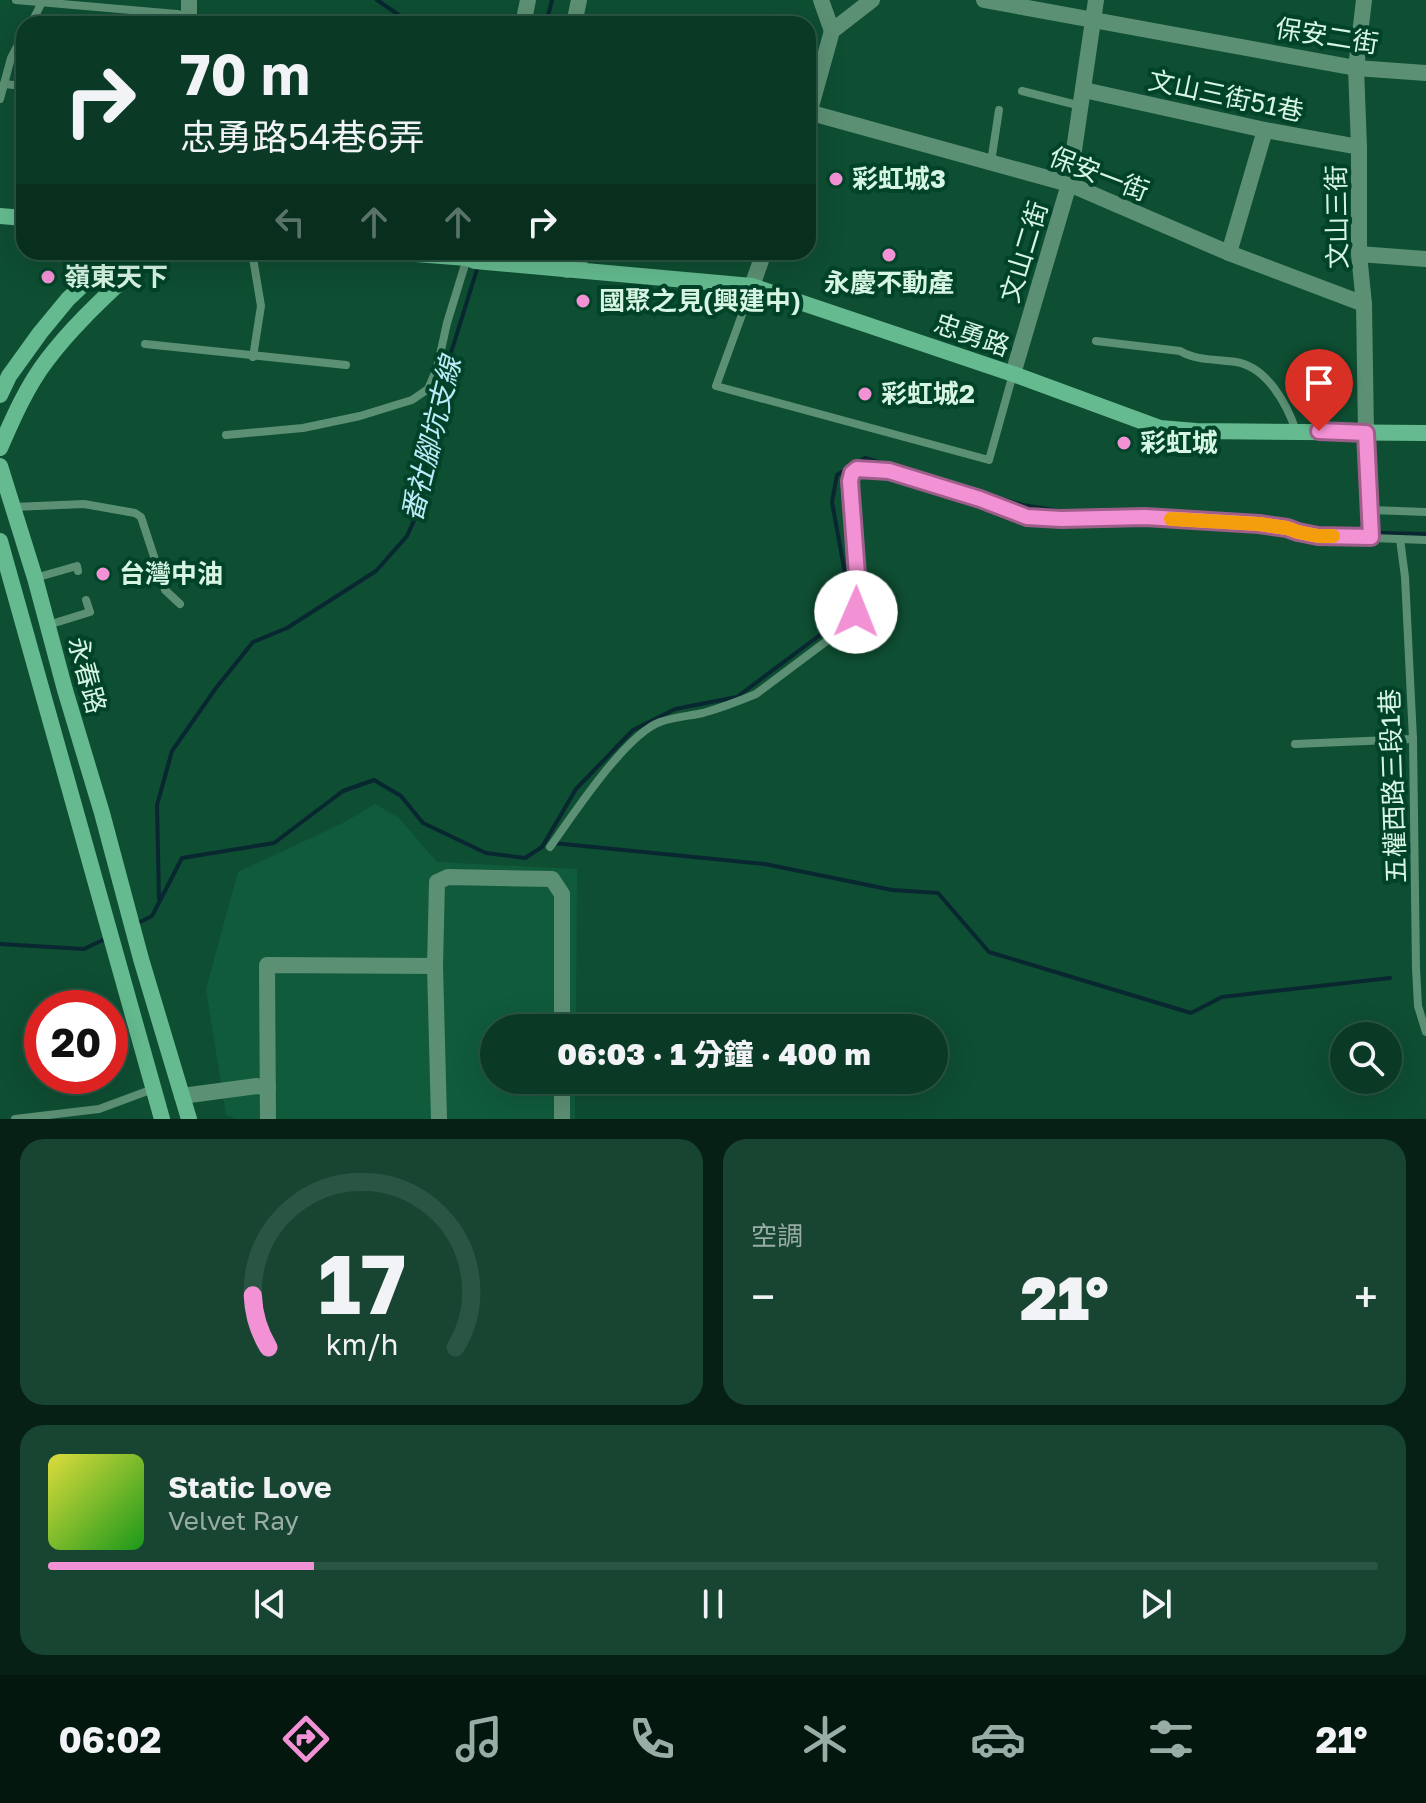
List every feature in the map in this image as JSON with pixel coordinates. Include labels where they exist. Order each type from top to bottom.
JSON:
[{"type":"street","points":[[816,86],[832,31],[821,0]]},
{"type":"street","points":[[832,31],[872,0]]},
{"type":"street","name":"保安二街","points":[[984,0],[1356,68],[1426,73]]},
{"type":"street","name":"文山二街","points":[[1013,374],[1069,184],[1096,0]]},
{"type":"street","name":"文山三街","points":[[1364,0],[1356,68],[1366,433]]},
{"type":"street","name":"文山三街51巷","points":[[1083,98],[1359,147]]},
{"type":"street","name":"保安一街","points":[[816,116],[1069,184],[1229,253],[1364,304]]},
{"type":"street","points":[[1229,253],[1265,130]]},
{"type":"street","points":[[1359,254],[1426,259]]},
{"type":"street","points":[[0,395],[9,376],[68,299],[103,266],[116,260]]},
{"type":"street","points":[[0,448],[26,392],[46,361],[84,316],[144,260]]},
{"type":"street","name":"忠勇路","points":[[513,260],[567,270],[752,286],[1013,374],[1160,428],[1426,433]]},
{"type":"street","points":[[567,270],[578,260]]},
{"type":"street","points":[[752,286],[761,260]]},
{"type":"street","name":"永春路","points":[[0,466],[35,578],[182,1096]]},
{"type":"street","name":"永春路","points":[[0,541],[3,564],[153,1089]]},
{"type":"street","points":[[439,1119],[435,966],[437,882],[448,877],[552,879],[562,894],[562,1014]]},
{"type":"street","points":[[268,1119],[267,965],[435,966]]},
{"type":"street","points":[[189,1119],[182,1096],[257,1086],[268,1088]]},
{"type":"street","points":[[153,1089],[162,1119]]},
{"type":"street","points":[[562,1094],[562,1119]]},
{"type":"lane","points":[[16,0],[190,14]]},
{"type":"lane","points":[[0,99],[16,49]]},
{"type":"lane","points":[[4,84],[16,85]]},
{"type":"lane","points":[[1022,91],[1083,98]]},
{"type":"lane","points":[[991,162],[999,110]]},
{"type":"lane","points":[[253,260],[261,306],[253,357]]},
{"type":"lane","points":[[226,435],[303,428],[360,416],[412,400],[428,389],[469,260]]},
{"type":"lane","points":[[752,286],[716,386],[989,460],[1013,374]]},
{"type":"lane","points":[[1096,341],[1180,351],[1190,357],[1246,365],[1263,376],[1288,408],[1296,431]]},
{"type":"lane","points":[[145,344],[346,365]]},
{"type":"lane","points":[[1366,433],[1371,537]]},
{"type":"lane","points":[[550,847],[608,768],[636,738],[659,722],[702,713],[756,694],[848,625],[859,602],[850,481],[857,469],[889,471],[916,478],[1027,517],[1145,517],[1259,524],[1318,536],[1426,540]]},
{"type":"lane","points":[[12,507],[84,504],[135,513],[141,517],[165,590],[180,604]]},
{"type":"lane","points":[[1371,510],[1426,512]]},
{"type":"lane","name":"五權西路三段1巷","points":[[1400,539],[1405,577],[1413,739],[1418,1006],[1426,1032]]},
{"type":"lane","points":[[35,578],[77,566],[78,571]]},
{"type":"lane","points":[[48,625],[90,612],[86,600]]},
{"type":"lane","points":[[1295,744],[1413,739]]},
{"type":"lane","points":[[15,1119],[99,1109],[153,1089]]},
{"type":"shaded area","points":[[375,804],[399,818],[437,862],[577,869],[576,1014],[480,1014],[480,1094],[575,1094],[575,1119],[236,1119],[226,1115],[206,989],[238,872],[343,823]]},
{"type":"waterway","points":[[377,0],[400,16]]},
{"type":"waterway","name":"番社腳坑支線","points":[[548,16],[552,0]]},
{"type":"waterway","name":"番社腳坑支線","points":[[159,899],[157,805],[172,751],[253,642],[287,628],[376,571],[407,536],[420,507],[435,404],[478,266]]},
{"type":"waterway","points":[[136,924],[152,916],[182,858],[274,843],[343,791],[374,780],[401,796],[423,823],[486,853],[525,858],[542,847],[576,789],[633,730],[675,709],[737,697],[828,629],[846,610],[846,579],[832,502],[837,475],[865,458],[1023,505],[1085,515]]},
{"type":"waterway","points":[[1213,517],[1236,519]]},
{"type":"waterway","points":[[1293,527],[1338,532],[1426,534]]},
{"type":"waterway","points":[[553,843],[765,864],[892,890],[938,893],[989,952],[1191,1013],[1222,997],[1390,978]]},
{"type":"waterway","points":[[0,944],[84,949],[107,938]]},
{"type":"slow traffic","points":[[1171,519],[1259,524],[1318,536],[1333,536]]},
{"type":"place","name":"彩虹城3","points":[[836,179]]},
{"type":"place","name":"永慶不動產","points":[[889,255]]},
{"type":"place","name":"嶺東天下","points":[[48,277]]},
{"type":"place","name":"國聚之見(興建中)","points":[[583,301]]},
{"type":"place","name":"彩虹城2","points":[[865,394]]},
{"type":"place","name":"彩虹城","points":[[1124,443]]},
{"type":"place","name":"台灣中油","points":[[103,574]]},
{"type":"route","points":[[856,612],[859,602],[850,481],[857,469],[889,471],[916,478],[1027,517],[1145,517],[1259,524],[1318,536],[1371,537],[1366,433],[1319,431]]}]
